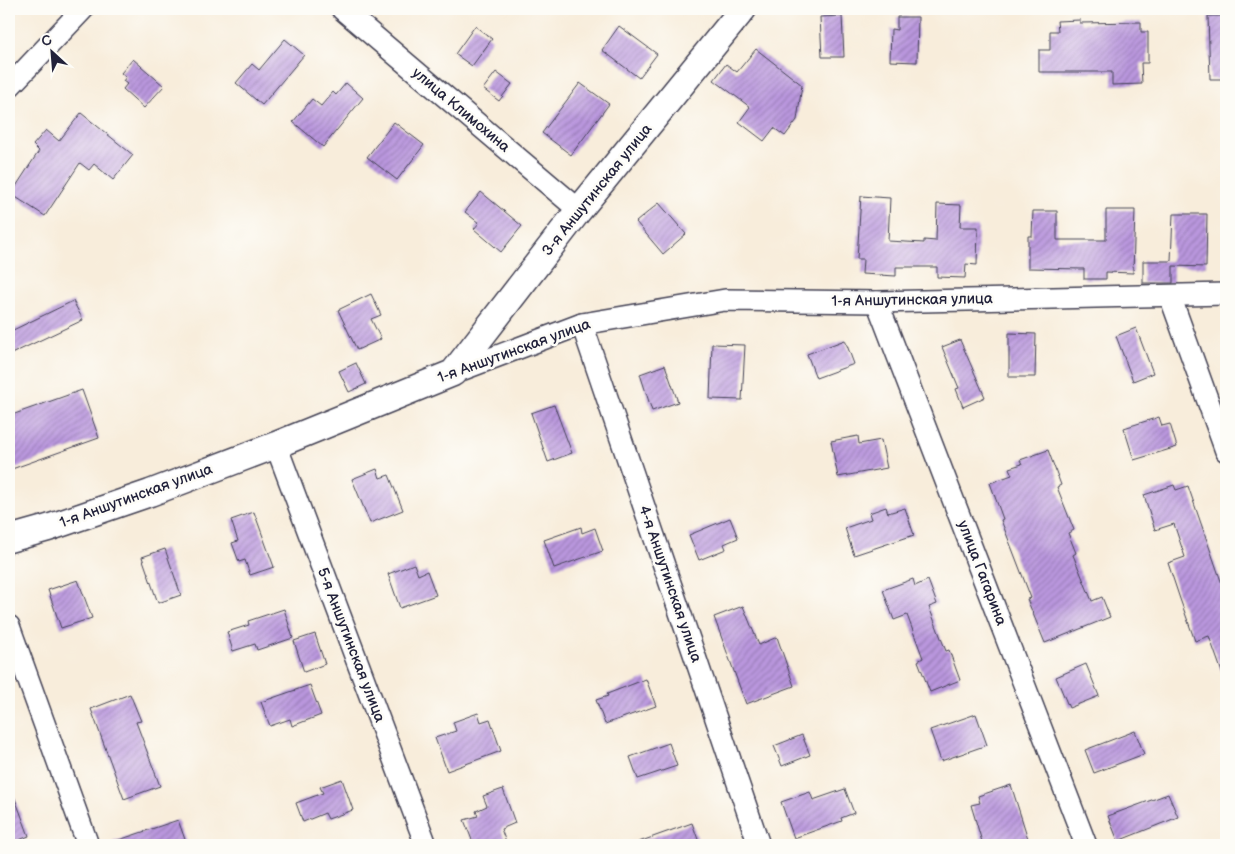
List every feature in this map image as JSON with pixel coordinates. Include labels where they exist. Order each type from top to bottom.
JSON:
[{"type":"street","points":[[9,87],[83,9]]},
{"type":"street","name":"улица Климохина","points":[[342,9],[579,210]]},
{"type":"street","name":"3-я Аншутинская улица","points":[[453,373],[579,210],[743,9]]},
{"type":"street","name":"1-я Аншутинская улица","points":[[9,539],[48,528],[150,493],[582,324],[725,300],[878,302],[1226,294]]},
{"type":"street","points":[[1170,296],[1226,451]]},
{"type":"street","name":"улица Гагарина","points":[[878,302],[1086,845]]},
{"type":"street","name":"4-я Аншутинская улица","points":[[582,324],[759,845]]},
{"type":"street","name":"5-я Аншутинская улица","points":[[276,445],[426,845]]},
{"type":"street","points":[[9,626],[88,845]]},
{"type":"building","points":[[842,16],[844,57],[822,57],[820,17]]},
{"type":"building","points":[[1208,16],[1226,16],[1226,79],[1210,79]]},
{"type":"building","points":[[897,17],[918,17],[917,62],[890,61],[891,29],[897,30]]},
{"type":"building","points":[[1080,20],[1080,23],[1141,22],[1141,32],[1148,32],[1148,63],[1141,63],[1142,84],[1112,85],[1112,72],[1039,72],[1039,50],[1050,50],[1050,31],[1058,31],[1057,21]]},
{"type":"building","points":[[475,26],[492,39],[472,66],[455,54]]},
{"type":"building","points":[[619,26],[657,54],[639,78],[602,50]]},
{"type":"building","points":[[285,39],[304,55],[262,105],[236,83],[252,64],[259,70]]},
{"type":"building","points":[[756,49],[802,85],[797,120],[785,136],[774,128],[764,141],[739,122],[750,107],[714,80],[726,64],[737,72]]},
{"type":"building","points":[[133,59],[164,86],[144,108],[123,89],[127,84],[123,81],[126,77],[121,73]]},
{"type":"building","points":[[496,72],[512,84],[499,101],[483,89]]},
{"type":"building","points":[[346,83],[363,98],[323,147],[293,122],[312,99],[321,106],[333,92],[336,95]]},
{"type":"building","points":[[580,83],[609,104],[571,155],[542,133]]},
{"type":"building","points":[[81,113],[133,155],[113,180],[94,164],[89,170],[80,163],[45,216],[11,194],[39,151],[33,145],[46,130],[59,141]]},
{"type":"building","points":[[394,122],[424,145],[397,180],[367,157]]},
{"type":"building","points":[[481,192],[522,226],[501,252],[474,229],[479,223],[465,212]]},
{"type":"building","points":[[861,196],[890,198],[888,241],[924,243],[924,240],[936,241],[937,204],[961,205],[960,227],[978,227],[977,265],[966,264],[965,278],[937,277],[937,267],[896,267],[896,276],[862,274],[863,259],[857,259]]},
{"type":"building","points":[[659,203],[686,234],[663,254],[636,222]]},
{"type":"building","points":[[1106,210],[1135,210],[1133,273],[1106,272],[1106,279],[1084,279],[1084,269],[1028,268],[1028,236],[1032,236],[1033,211],[1057,211],[1057,240],[1106,240]]},
{"type":"building","points":[[1173,214],[1207,214],[1206,267],[1173,266],[1173,283],[1143,283],[1143,261],[1171,261]]},
{"type":"building","points":[[371,294],[381,315],[371,319],[381,339],[357,350],[338,310]]},
{"type":"building","points":[[73,301],[83,320],[9,355],[9,332]]},
{"type":"building","points":[[1136,328],[1153,373],[1133,381],[1116,336]]},
{"type":"building","points":[[1009,333],[1036,334],[1035,377],[1009,377]]},
{"type":"building","points":[[845,340],[854,364],[816,378],[807,354]]},
{"type":"building","points":[[960,340],[985,397],[963,407],[956,389],[959,388],[942,347]]},
{"type":"building","points":[[712,344],[745,345],[742,400],[710,399]]},
{"type":"building","points":[[356,363],[366,384],[349,392],[339,371]]},
{"type":"building","points":[[665,365],[678,402],[652,411],[640,374]]},
{"type":"building","points":[[82,390],[99,438],[9,470],[9,416]]},
{"type":"building","points":[[554,405],[572,453],[548,462],[531,413]]},
{"type":"building","points":[[1159,417],[1162,426],[1170,424],[1177,447],[1134,460],[1124,428]]},
{"type":"building","points":[[858,436],[859,444],[881,440],[887,468],[838,477],[831,441]]},
{"type":"building","points":[[1048,450],[1061,485],[1057,487],[1074,530],[1068,533],[1076,553],[1073,555],[1092,601],[1102,597],[1110,617],[1045,643],[1027,599],[1031,598],[1001,520],[1003,519],[990,483],[1012,475],[1009,468],[1022,464],[1020,460]]},
{"type":"building","points":[[377,469],[380,478],[389,475],[403,510],[370,523],[352,479]]},
{"type":"building","points":[[1174,485],[1176,490],[1188,486],[1222,584],[1226,582],[1226,678],[1224,678],[1209,636],[1195,641],[1180,599],[1168,563],[1185,557],[1174,524],[1155,530],[1144,495]]},
{"type":"building","points":[[886,507],[888,513],[905,508],[914,535],[854,555],[845,528],[871,519],[869,513]]},
{"type":"building","points":[[254,512],[274,567],[250,575],[245,560],[239,562],[232,543],[238,541],[231,520]]},
{"type":"building","points":[[730,518],[738,538],[724,544],[726,549],[699,560],[689,535]]},
{"type":"building","points":[[581,527],[582,533],[595,528],[603,551],[554,568],[544,540]]},
{"type":"building","points":[[165,549],[181,595],[158,603],[142,557]]},
{"type":"building","points":[[414,564],[418,575],[427,571],[436,595],[400,608],[388,574]]},
{"type":"building","points":[[913,579],[915,586],[928,580],[937,604],[929,607],[946,651],[949,650],[960,680],[930,692],[918,661],[923,658],[907,615],[894,620],[883,590]]},
{"type":"building","points":[[78,580],[92,618],[61,628],[48,590]]},
{"type":"building","points":[[743,606],[759,645],[777,637],[794,686],[746,704],[714,617]]},
{"type":"building","points":[[284,609],[293,638],[257,650],[255,644],[233,651],[227,632],[249,625],[248,621]]},
{"type":"building","points":[[315,634],[325,664],[304,672],[294,641]]},
{"type":"building","points":[[1086,664],[1099,696],[1069,708],[1056,677]]},
{"type":"building","points":[[646,679],[656,706],[605,724],[596,700]]},
{"type":"building","points":[[310,685],[321,715],[292,726],[290,719],[270,726],[261,702]]},
{"type":"building","points":[[130,694],[141,721],[136,722],[160,786],[124,799],[91,709]]},
{"type":"building","points":[[478,713],[481,722],[490,719],[501,751],[447,771],[435,738],[456,731],[453,722]]},
{"type":"building","points":[[976,714],[987,745],[941,761],[930,730]]},
{"type":"building","points":[[1135,731],[1144,754],[1094,773],[1085,750]]},
{"type":"building","points":[[802,735],[810,755],[782,766],[774,746]]},
{"type":"building","points":[[669,743],[677,766],[638,779],[630,757]]},
{"type":"building","points":[[342,779],[353,810],[328,819],[325,813],[303,822],[296,803],[323,793],[320,787]]},
{"type":"building","points":[[1011,785],[1030,845],[983,845],[971,805],[980,803],[978,796]]},
{"type":"building","points":[[9,788],[11,788],[29,836],[9,844]]},
{"type":"building","points":[[503,789],[515,823],[501,829],[507,845],[474,845],[464,820],[478,816],[476,811],[487,806],[483,796]]},
{"type":"building","points":[[845,789],[854,813],[841,818],[842,821],[794,838],[781,802],[810,792],[813,800]]},
{"type":"building","points":[[1168,794],[1178,817],[1118,841],[1108,816]]},
{"type":"building","points":[[178,820],[187,845],[113,845],[113,842]]},
{"type":"building","points":[[692,823],[700,845],[636,845],[636,843]]}]
